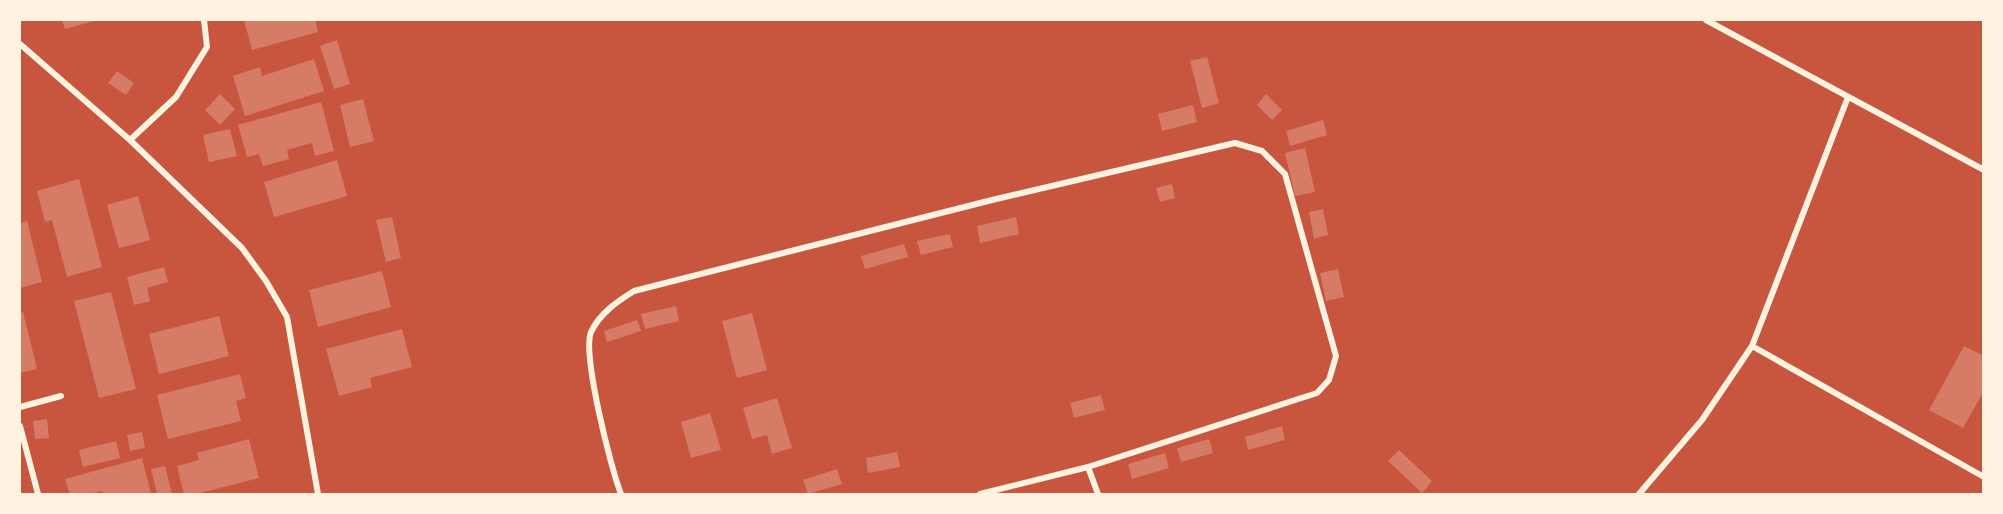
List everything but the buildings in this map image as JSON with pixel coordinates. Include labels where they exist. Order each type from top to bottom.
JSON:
[{"type":"street","points":[[130,140],[176,97],[207,47],[204,20]]},
{"type":"street","points":[[1706,20],[1983,170]]},
{"type":"street","points":[[20,44],[130,140],[242,249],[266,281],[287,317],[318,495]]},
{"type":"street","points":[[1639,495],[1702,420],[1752,346],[1848,98]]},
{"type":"street","points":[[621,495],[591,376],[591,333],[611,306],[634,291],[992,200],[1234,143],[1262,151],[1285,174],[1336,356],[1329,380],[1317,393],[1088,467],[980,495]]},
{"type":"street","points":[[1752,346],[1983,477]]},
{"type":"street","points":[[20,406],[61,396]]},
{"type":"street","points":[[20,426],[38,495]]},
{"type":"street","points":[[1088,467],[1098,495]]}]
